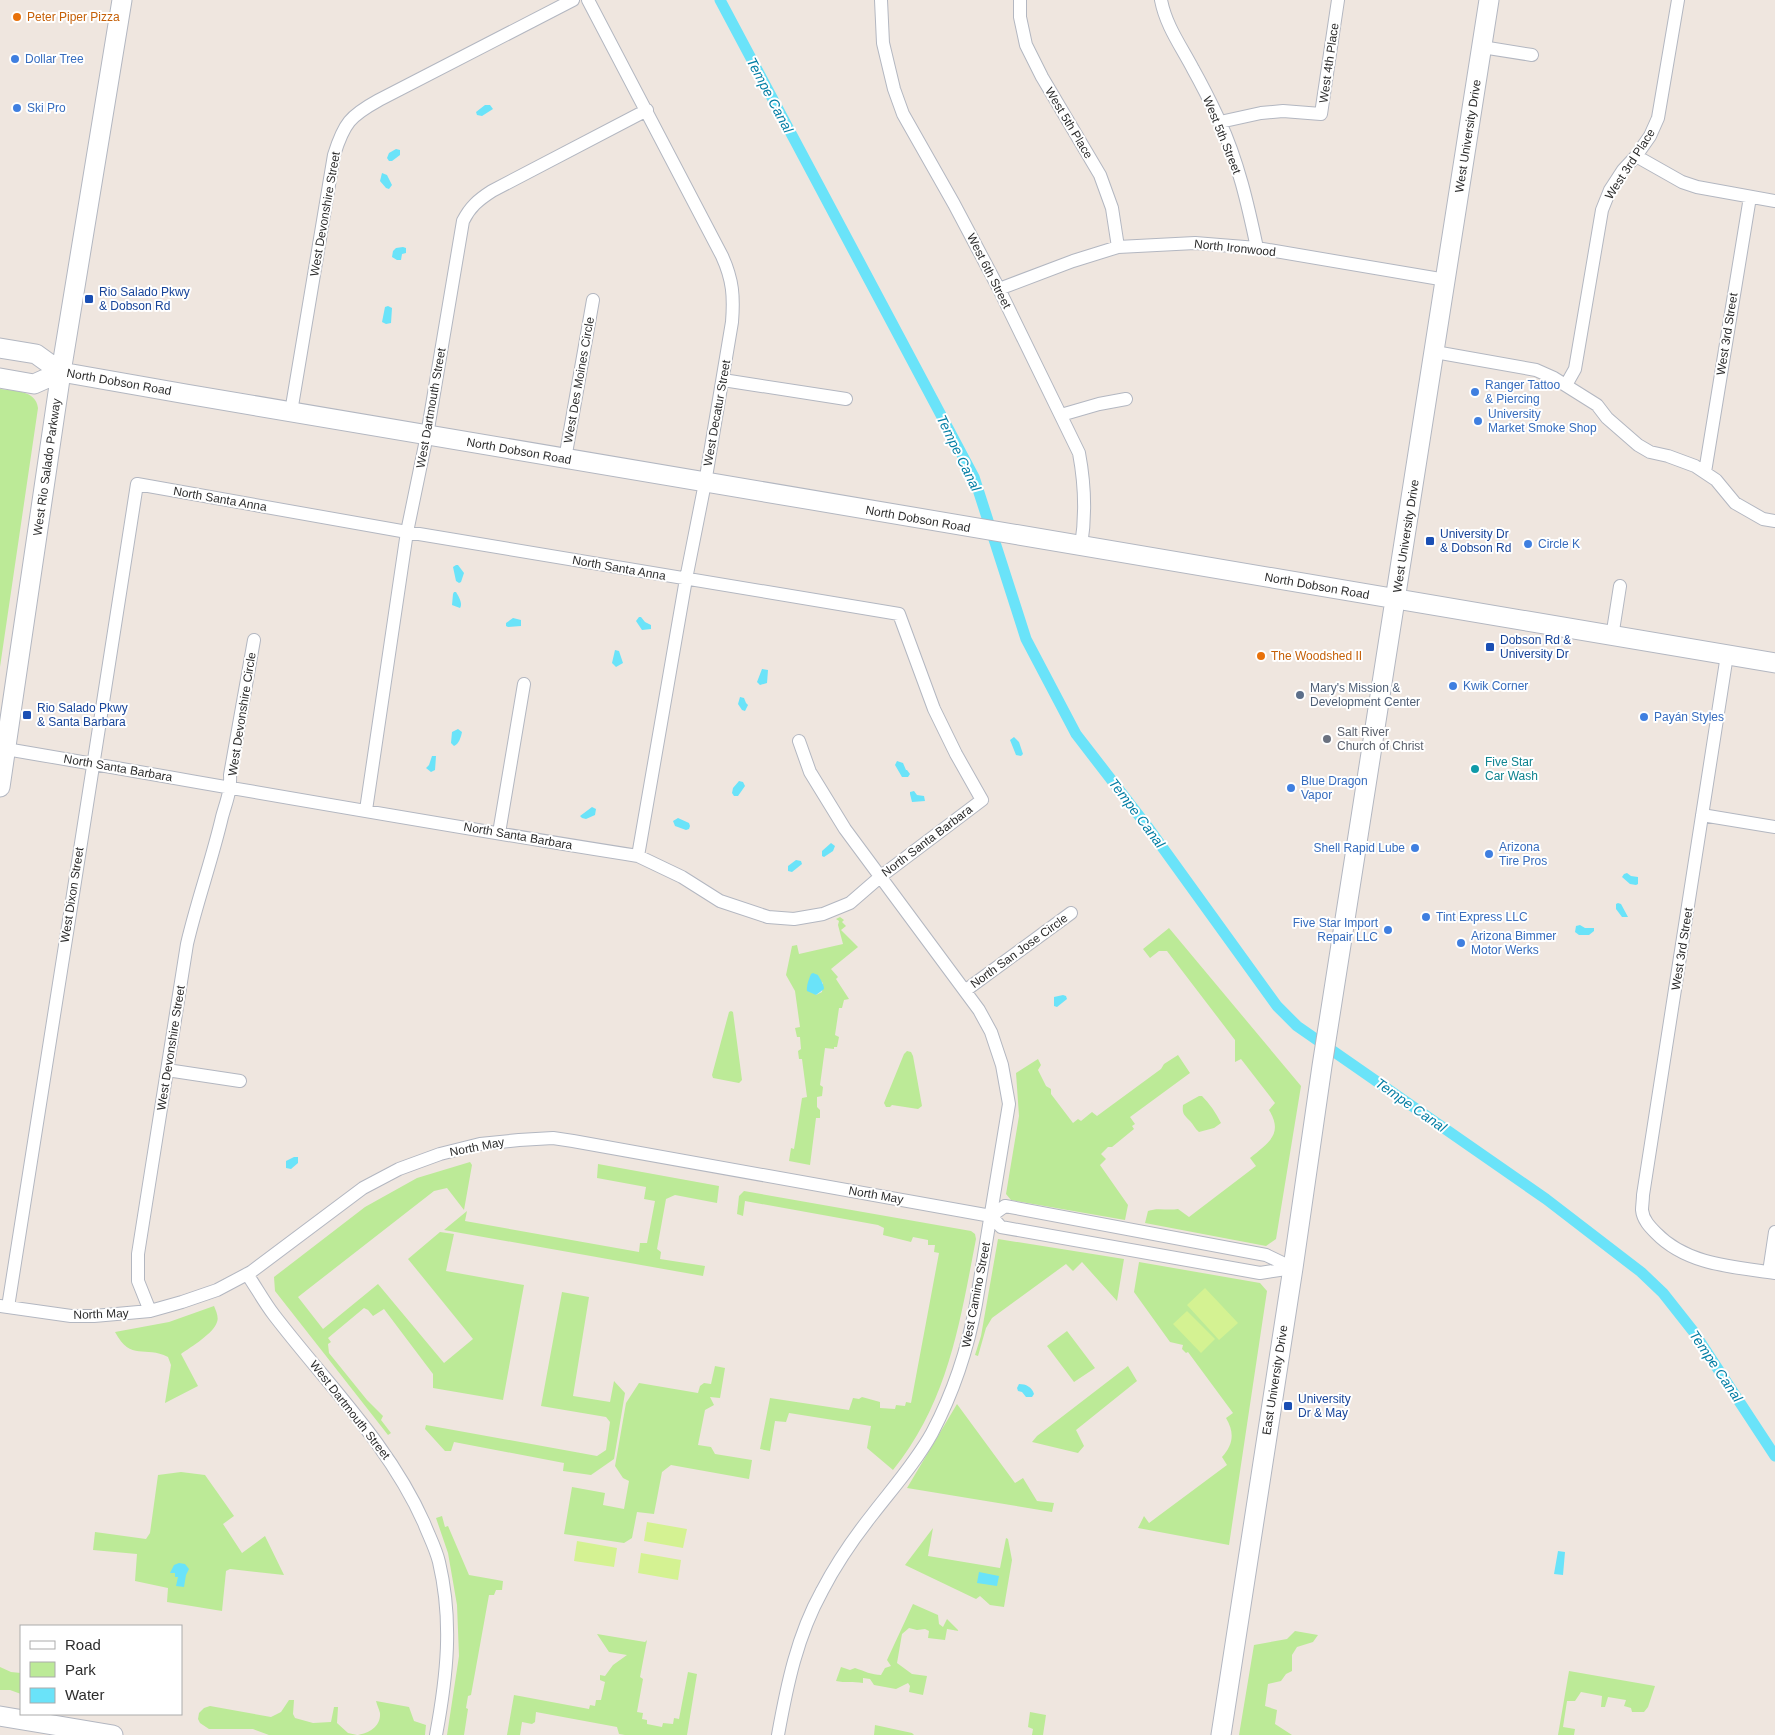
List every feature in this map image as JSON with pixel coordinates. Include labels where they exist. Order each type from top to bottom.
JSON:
[{"type":"main road","name":"West Rio Salado Parkway","points":[[0,788],[61,372],[122,0]]},
{"type":"main road","name":"West University Drive","points":[[1329,1025],[1490,0]]},
{"type":"main road","name":"North Dobson Road","points":[[0,348],[36,354],[61,372],[968,528],[1775,663]]},
{"type":"main road","name":"North Dobson Road","points":[[0,378],[34,384],[61,372]]},
{"type":"main road","name":"East University Drive","points":[[1220,1735],[1329,1025]]},
{"type":"main road","points":[[0,1716],[113,1735]]},
{"type":"street","name":"West Devonshire Street","points":[[291,412],[334,156],[340,136],[348,122],[360,111],[379,100],[573,0]]},
{"type":"street","name":"West Decatur Street","points":[[588,0],[729,272],[734,296],[732,322],[705,483],[686,579],[638,856]]},
{"type":"street","name":"West 6th Street","points":[[881,0],[883,43],[894,89],[903,114],[999,289],[1078,453],[1083,474],[1084,515],[1081,546]]},
{"type":"street","name":"West 5th Place","points":[[1020,0],[1020,17],[1026,45],[1042,77],[1100,176],[1112,208],[1118,247]]},
{"type":"street","name":"West 5th Street","points":[[1161,0],[1164,14],[1173,35],[1194,70],[1220,122],[1245,194],[1257,248]]},
{"type":"street","name":"West 4th Place","points":[[1220,122],[1261,113],[1283,111],[1321,114],[1338,0]]},
{"type":"street","name":"West 3rd Place","points":[[1566,385],[1575,369],[1602,210],[1610,190],[1650,136],[1658,118],[1678,0]]},
{"type":"street","points":[[1482,47],[1532,55]]},
{"type":"street","name":"West Dartmouth Street","points":[[366,810],[407,532],[427,435],[463,221],[469,209],[478,200],[492,191],[646,110]]},
{"type":"street","points":[[1636,156],[1682,182],[1697,187],[1775,201]]},
{"type":"street","name":"West 3rd Street","points":[[1705,472],[1750,196]]},
{"type":"street","name":"North Ironwood","points":[[999,289],[1072,261],[1118,247],[1195,243],[1257,248],[1446,280]]},
{"type":"street","name":"West Des Moines Circle","points":[[565,459],[593,300]]},
{"type":"street","points":[[1435,352],[1536,370],[1566,385],[1597,404],[1607,418],[1638,445],[1650,452],[1682,461],[1705,472],[1716,480],[1735,503],[1763,519],[1775,522]]},
{"type":"street","points":[[722,380],[846,399]]},
{"type":"street","points":[[1061,415],[1126,399]]},
{"type":"street","name":"North Santa Anna","points":[[138,484],[407,532],[899,614],[934,708],[956,754],[982,800]]},
{"type":"street","name":"West Dixon Street","points":[[4,1307],[138,484]]},
{"type":"street","points":[[1612,636],[1620,586]]},
{"type":"street","name":"West Devonshire Circle","points":[[231,788],[230,776],[254,640]]},
{"type":"street","name":"West 3rd Street","points":[[1727,656],[1643,1195],[1642,1212],[1647,1224],[1678,1251],[1702,1261],[1772,1272]]},
{"type":"street","points":[[499,833],[524,684]]},
{"type":"street","name":"West Camino Street","points":[[778,1735],[800,1638],[821,1591],[853,1540],[932,1433],[962,1360],[971,1331],[992,1216],[1009,1104],[1002,1065],[991,1032],[966,990],[845,829],[810,772],[799,741]]},
{"type":"street","name":"North Santa Barbara","points":[[6,749],[638,856],[682,877],[720,902],[768,917],[794,918],[823,914],[850,903],[880,877],[982,800]]},
{"type":"street","name":"West Devonshire Street","points":[[150,1311],[138,1281],[138,1254],[188,944],[196,909],[231,788]]},
{"type":"street","points":[[1702,815],[1775,827]]},
{"type":"street","name":"North San Jose Circle","points":[[966,990],[1071,913]]},
{"type":"street","points":[[167,1070],[240,1081]]},
{"type":"street","name":"North May","points":[[4,1307],[71,1316],[150,1311],[217,1290],[247,1274],[362,1188],[399,1169],[440,1154],[480,1144],[553,1138],[992,1216],[1001,1227],[1260,1273],[1293,1268]]},
{"type":"street","points":[[992,1216],[1005,1206],[1266,1255],[1293,1268]]},
{"type":"street","points":[[1772,1272],[1775,1232]]},
{"type":"street","name":"West Dartmouth Street","points":[[247,1274],[273,1313],[382,1447],[414,1500],[427,1529],[439,1561],[446,1603],[448,1638],[446,1678],[436,1735]]},
{"type":"green space","points":[[0,389],[18,391],[29,395],[36,402],[38,408],[0,667]]},
{"type":"green space","points":[[840,917],[844,920],[842,922],[846,926],[841,930],[858,947],[831,969],[838,977],[836,979],[849,999],[844,1000],[842,1008],[839,1008],[835,1035],[839,1037],[837,1047],[834,1047],[834,1049],[825,1048],[820,1085],[823,1087],[822,1096],[817,1097],[820,1118],[816,1118],[810,1165],[789,1161],[791,1148],[794,1149],[802,1098],[807,1097],[802,1059],[799,1059],[798,1051],[801,1049],[800,1037],[797,1037],[795,1028],[800,1027],[795,991],[786,975],[792,946],[797,945],[799,954],[843,944],[838,925],[839,921],[836,919]],"holes":[[[818,975],[819,980],[823,983],[822,992],[816,995],[807,987]]]},
{"type":"green space","points":[[1169,928],[1301,1086],[1276,1239],[1266,1246],[1145,1223],[1148,1211],[1155,1209],[1178,1209],[1189,1217],[1256,1166],[1250,1158],[1268,1143],[1275,1126],[1269,1110],[1275,1103],[1241,1059],[1235,1062],[1235,1040],[1167,951],[1159,951],[1150,958],[1143,949]]},
{"type":"green space","points":[[729,1012],[733,1012],[742,1080],[739,1083],[713,1078],[712,1075]]},
{"type":"green space","points":[[907,1051],[911,1052],[913,1056],[922,1106],[918,1109],[892,1105],[886,1107],[884,1103],[904,1054]]},
{"type":"green space","points":[[1178,1055],[1190,1073],[1130,1117],[1135,1124],[1132,1126],[1134,1129],[1101,1154],[1106,1159],[1100,1165],[1128,1205],[1125,1220],[1011,1200],[1006,1194],[1019,1116],[1016,1073],[1038,1059],[1041,1065],[1038,1070],[1046,1086],[1051,1089],[1051,1094],[1073,1123],[1078,1119],[1081,1121],[1092,1112],[1097,1116]]},
{"type":"green space","points":[[1202,1096],[1208,1102],[1221,1123],[1214,1128],[1199,1132],[1185,1116],[1183,1105]]},
{"type":"green space","points":[[470,1162],[472,1165],[464,1210],[447,1188],[434,1191],[298,1297],[323,1329],[378,1284],[444,1363],[473,1339],[408,1259],[440,1232],[454,1234],[446,1271],[524,1285],[503,1400],[433,1388],[433,1374],[384,1309],[373,1316],[364,1308],[328,1338],[331,1342],[328,1344],[329,1353],[367,1400],[383,1416],[381,1420],[391,1433],[388,1435],[275,1291],[274,1277],[365,1207],[417,1178]]},
{"type":"green space","points":[[598,1164],[719,1186],[717,1203],[675,1195],[666,1199],[657,1249],[661,1252],[660,1259],[705,1266],[703,1276],[444,1230],[467,1211],[465,1221],[639,1252],[640,1243],[647,1243],[655,1201],[644,1199],[646,1187],[597,1178]]},
{"type":"green space","points":[[744,1191],[971,1231],[975,1234],[976,1239],[964,1301],[949,1360],[939,1389],[927,1417],[912,1444],[893,1470],[867,1448],[871,1426],[789,1413],[786,1422],[775,1421],[770,1451],[760,1449],[770,1398],[849,1410],[853,1398],[859,1399],[862,1397],[880,1402],[880,1408],[895,1409],[896,1405],[905,1406],[906,1402],[911,1403],[939,1253],[934,1252],[935,1245],[928,1245],[928,1240],[913,1237],[911,1242],[883,1235],[884,1228],[878,1225],[745,1201],[743,1216],[737,1214],[739,1196]]},
{"type":"green space","points":[[998,1239],[1124,1259],[1117,1301],[1082,1262],[1073,1271],[1066,1264],[992,1318],[986,1328],[978,1356],[975,1355],[981,1336]]},
{"type":"green space","points":[[1139,1262],[1260,1283],[1267,1291],[1229,1545],[1138,1528],[1144,1516],[1149,1523],[1227,1465],[1222,1457],[1229,1448],[1232,1434],[1226,1418],[1233,1413],[1188,1352],[1186,1353],[1182,1349],[1183,1345],[1170,1342],[1134,1292]]},
{"type":"green space","points":[[1205,1288],[1238,1323],[1219,1340],[1187,1305]]},
{"type":"green space","points":[[562,1292],[589,1297],[573,1396],[610,1402],[614,1381],[625,1393],[614,1459],[591,1475],[563,1471],[564,1463],[454,1442],[451,1451],[445,1451],[425,1429],[426,1425],[597,1456],[606,1450],[610,1422],[606,1417],[541,1406]]},
{"type":"green space","points":[[214,1306],[218,1318],[212,1331],[181,1354],[198,1386],[165,1403],[171,1365],[168,1357],[152,1352],[133,1350],[121,1341],[115,1332],[169,1322]]},
{"type":"green space","points":[[1187,1311],[1215,1339],[1201,1353],[1173,1324]]},
{"type":"green space","points":[[1067,1331],[1095,1368],[1074,1382],[1047,1346]]},
{"type":"green space","points":[[715,1366],[725,1368],[720,1398],[710,1397],[714,1405],[705,1410],[698,1445],[711,1447],[715,1454],[752,1460],[749,1479],[671,1465],[662,1472],[654,1514],[637,1512],[632,1538],[624,1543],[564,1534],[572,1487],[605,1493],[603,1505],[624,1509],[629,1481],[623,1478],[615,1466],[626,1403],[639,1383],[698,1393],[700,1386],[704,1383],[711,1384]]},
{"type":"green space","points":[[1128,1366],[1137,1381],[1076,1430],[1084,1446],[1078,1453],[1032,1442],[1037,1436]]},
{"type":"green space","points":[[957,1404],[1015,1483],[1023,1478],[1037,1501],[1054,1503],[1052,1512],[907,1488]]},
{"type":"green space","points":[[181,1472],[205,1475],[234,1516],[223,1524],[242,1553],[265,1536],[284,1575],[230,1569],[226,1571],[222,1611],[167,1602],[168,1588],[135,1581],[137,1554],[93,1550],[95,1532],[146,1539],[150,1533],[158,1475]]},
{"type":"green space","points":[[442,1516],[445,1527],[448,1526],[469,1575],[503,1581],[502,1590],[496,1590],[494,1595],[489,1595],[471,1695],[468,1696],[464,1735],[447,1735],[459,1656],[457,1605],[448,1553],[436,1518]]},
{"type":"green space","points":[[647,1522],[687,1529],[683,1548],[644,1541]]},
{"type":"green space","points":[[933,1528],[928,1556],[1000,1568],[1006,1538],[1008,1539],[1012,1560],[1004,1607],[990,1605],[980,1596],[976,1599],[905,1565]]},
{"type":"green space","points":[[577,1541],[617,1548],[614,1567],[574,1561]]},
{"type":"green space","points":[[641,1553],[681,1560],[678,1580],[638,1573]]},
{"type":"green space","points":[[913,1604],[938,1615],[939,1624],[943,1627],[947,1619],[959,1631],[947,1629],[945,1640],[928,1638],[929,1631],[925,1629],[909,1628],[902,1634],[897,1663],[912,1674],[927,1676],[923,1695],[909,1692],[910,1686],[908,1683],[896,1689],[874,1685],[870,1679],[863,1678],[863,1683],[836,1681],[841,1667],[850,1670],[855,1668],[871,1674],[881,1675],[885,1668],[891,1666],[887,1660]]},
{"type":"green space","points":[[1295,1631],[1318,1635],[1313,1642],[1297,1647],[1292,1655],[1292,1671],[1286,1674],[1281,1681],[1268,1684],[1265,1706],[1277,1710],[1275,1724],[1292,1735],[1239,1735],[1254,1645],[1287,1639]]},
{"type":"green space","points":[[597,1634],[645,1642],[647,1640],[640,1677],[643,1679],[637,1712],[643,1713],[642,1719],[647,1720],[647,1724],[662,1727],[663,1723],[673,1724],[674,1718],[679,1719],[688,1672],[697,1674],[687,1735],[625,1735],[619,1734],[617,1727],[536,1712],[535,1722],[532,1724],[522,1722],[520,1735],[507,1735],[514,1695],[589,1709],[590,1705],[595,1706],[596,1700],[601,1700],[605,1682],[600,1680],[600,1675],[605,1676],[613,1665],[627,1655],[609,1652]]},
{"type":"green space","points":[[0,1667],[11,1672],[20,1673],[20,1694],[10,1690],[0,1690]]},
{"type":"green space","points":[[1569,1671],[1655,1686],[1648,1707],[1644,1712],[1632,1712],[1631,1708],[1624,1706],[1626,1700],[1608,1697],[1605,1707],[1601,1707],[1602,1696],[1581,1692],[1575,1701],[1567,1701],[1563,1727],[1575,1729],[1574,1735],[1558,1735]]},
{"type":"green space","points":[[289,1700],[294,1700],[293,1714],[295,1718],[313,1723],[331,1722],[334,1707],[338,1707],[337,1723],[348,1733],[357,1735],[269,1735],[253,1729],[209,1729],[200,1723],[198,1719],[199,1713],[204,1708],[210,1706],[271,1717],[281,1712]]},
{"type":"green space","points":[[376,1701],[409,1707],[414,1721],[426,1725],[425,1735],[358,1735],[370,1731],[379,1722],[380,1713]]},
{"type":"green space","points":[[1030,1712],[1046,1715],[1043,1735],[1032,1735],[1033,1729],[1028,1727]]},
{"type":"green space","points":[[875,1725],[912,1733],[914,1735],[874,1735]]},
{"type":"water","points":[[485,105],[490,105],[493,109],[482,116],[477,115],[476,112]]},
{"type":"water","points":[[396,149],[400,150],[400,155],[389,161],[387,158],[389,153]]},
{"type":"water","points":[[382,173],[387,175],[392,185],[389,189],[380,181]]},
{"type":"water","points":[[396,248],[406,248],[406,253],[402,254],[401,260],[392,257],[393,251]]},
{"type":"water","points":[[385,307],[392,308],[391,323],[386,324],[382,322]]},
{"type":"water","points":[[456,565],[464,573],[459,583],[456,581],[453,567]]},
{"type":"water","points":[[454,592],[456,592],[460,600],[460,608],[452,605]]},
{"type":"water","points":[[639,617],[651,625],[651,629],[642,630],[636,621]]},
{"type":"water","points":[[513,618],[521,620],[521,626],[506,626],[506,623]]},
{"type":"water","points":[[615,650],[619,651],[623,663],[616,667],[612,663]]},
{"type":"water","points":[[762,669],[768,670],[767,683],[760,685],[757,682]]},
{"type":"water","points":[[740,697],[744,698],[748,705],[745,711],[738,704]]},
{"type":"water","points":[[458,729],[462,734],[454,746],[451,743],[452,732]]},
{"type":"water","points":[[1014,737],[1019,742],[1023,754],[1021,756],[1016,755],[1010,740]]},
{"type":"water","points":[[432,756],[436,756],[435,770],[431,772],[426,768]]},
{"type":"water","points":[[897,761],[903,763],[910,774],[908,777],[902,777],[895,765]]},
{"type":"water","points":[[739,781],[743,782],[745,786],[738,796],[734,796],[732,793],[733,788]]},
{"type":"water","points":[[914,791],[917,795],[924,796],[925,801],[912,802],[910,792]]},
{"type":"water","points":[[592,807],[596,809],[595,815],[586,819],[580,816]]},
{"type":"water","points":[[678,818],[689,823],[689,829],[686,830],[675,826],[673,821]]},
{"type":"water","points":[[831,843],[835,846],[833,851],[824,857],[822,856],[822,851]]},
{"type":"water","points":[[796,860],[801,861],[802,864],[792,872],[788,871],[788,866]]},
{"type":"water","points":[[1627,873],[1638,877],[1638,884],[1630,884],[1622,877]]},
{"type":"water","points":[[1616,904],[1621,904],[1628,917],[1622,917],[1616,909]]},
{"type":"water","points":[[1580,925],[1585,928],[1594,928],[1594,931],[1589,935],[1579,935],[1575,932],[1576,926]]},
{"type":"water","points":[[811,974],[818,975],[824,987],[816,995],[807,991]]},
{"type":"water","points":[[1063,995],[1067,999],[1057,1007],[1054,1006],[1054,997]]},
{"type":"water","points":[[298,1157],[298,1163],[291,1169],[286,1168],[286,1161]]},
{"type":"water","points":[[1019,1384],[1030,1388],[1034,1394],[1032,1397],[1026,1397],[1022,1392],[1018,1391]]},
{"type":"water","points":[[1558,1551],[1565,1552],[1563,1575],[1554,1574]]},
{"type":"water","points":[[179,1563],[185,1564],[189,1569],[184,1587],[176,1586],[178,1577],[175,1577],[175,1573],[170,1573],[174,1565]]},
{"type":"water","points":[[979,1572],[999,1576],[997,1586],[977,1583]]},
{"type":"waterway","name":"Tempe Canal","points":[[720,0],[974,477],[1026,639],[1076,734],[1147,826],[1277,1006],[1297,1026],[1546,1199],[1641,1272],[1663,1293],[1693,1331],[1775,1456]]},
{"type":"place","name":"Peter Piper Pizza","points":[[17,17]]},
{"type":"place","name":"Dollar Tree","points":[[15,59]]},
{"type":"place","name":"Ski Pro","points":[[17,108]]},
{"type":"place","name":"Rio Salado Pkwy & Dobson Rd","points":[[89,299]]},
{"type":"place","name":"Ranger Tattoo & Piercing","points":[[1475,392]]},
{"type":"place","name":"University Market Smoke Shop","points":[[1478,421]]},
{"type":"place","name":"University Dr & Dobson Rd","points":[[1430,541]]},
{"type":"place","name":"Circle K","points":[[1528,544]]},
{"type":"place","name":"Dobson Rd & University Dr","points":[[1490,647]]},
{"type":"place","name":"The Woodshed II","points":[[1261,656]]},
{"type":"place","name":"Kwik Corner","points":[[1453,686]]},
{"type":"place","name":"Mary's Mission & Development Center","points":[[1300,695]]},
{"type":"place","name":"Rio Salado Pkwy & Santa Barbara","points":[[27,715]]},
{"type":"place","name":"Payán Styles","points":[[1644,717]]},
{"type":"place","name":"Salt River Church of Christ","points":[[1327,739]]},
{"type":"place","name":"Five Star Car Wash","points":[[1475,769]]},
{"type":"place","name":"Blue Dragon Vapor","points":[[1291,788]]},
{"type":"place","name":"Shell Rapid Lube","points":[[1415,848]]},
{"type":"place","name":"Arizona Tire Pros","points":[[1489,854]]},
{"type":"place","name":"Tint Express LLC","points":[[1426,917]]},
{"type":"place","name":"Five Star Import Repair LLC","points":[[1388,930]]},
{"type":"place","name":"Arizona Bimmer Motor Werks","points":[[1461,943]]},
{"type":"place","name":"University Dr & May","points":[[1288,1406]]}]
